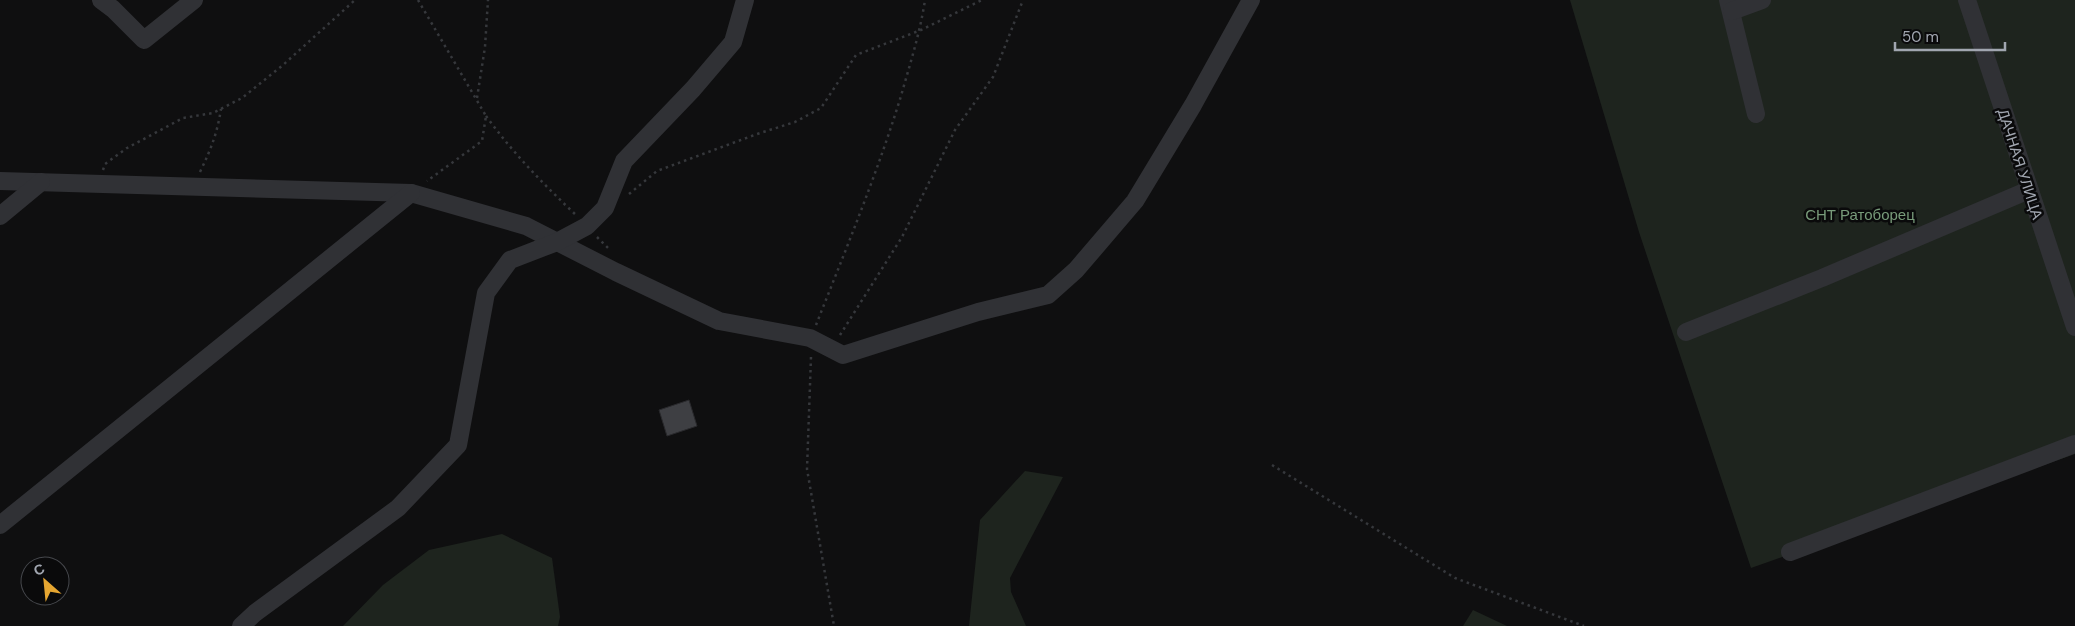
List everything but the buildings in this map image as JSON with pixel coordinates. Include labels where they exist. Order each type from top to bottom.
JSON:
[{"type":"street","points":[[101,0],[113,9],[144,40],[194,0]]},
{"type":"street","points":[[241,626],[255,613],[398,508],[458,445],[486,293],[510,260],[557,242],[587,226],[605,208],[624,161],[693,89],[733,42],[745,0]]},
{"type":"street","points":[[0,180],[411,193],[526,226],[719,321],[810,338],[843,355],[978,312],[1048,295],[1076,270],[1135,201],[1193,105],[1251,0]]},
{"type":"street","points":[[1756,114],[1730,6],[1762,0]]},
{"type":"street","name":"ДАЧНАЯ УЛИЦА","points":[[1967,0],[2028,190],[2075,327]]},
{"type":"street","points":[[0,216],[41,182]]},
{"type":"street","points":[[1686,332],[1822,278],[2028,190]]},
{"type":"street","points":[[0,525],[411,193]]},
{"type":"street","points":[[1790,552],[2075,444]]},
{"type":"path","points":[[100,184],[104,164],[127,148],[183,118],[213,113],[242,98],[283,66],[355,0]]},
{"type":"path","points":[[418,0],[486,116],[509,146],[539,180],[614,255]]},
{"type":"path","points":[[477,100],[485,47],[488,0]]},
{"type":"path","points":[[834,626],[807,469],[811,379],[810,338],[856,225],[888,137],[921,30],[925,0]]},
{"type":"path","points":[[605,208],[626,196],[657,172],[757,134],[795,122],[821,108],[856,55],[921,30],[982,0]]},
{"type":"path","points":[[831,349],[902,238],[955,130],[992,76],[1023,0]]},
{"type":"path","points":[[192,186],[212,149],[218,132],[221,109]]},
{"type":"path","points":[[411,193],[482,141],[486,116]]},
{"type":"path","points":[[1272,465],[1455,578],[1584,626]]},
{"type":"green space","name":"СНТ Ратоборец","points":[[1570,0],[2075,0],[2075,454],[1751,568],[1639,232]]},
{"type":"green space","points":[[1025,471],[1063,477],[1010,578],[1011,592],[1026,626],[969,626],[980,520]]},
{"type":"green space","points":[[502,534],[552,558],[560,617],[558,626],[343,626],[383,585],[429,550]]},
{"type":"green space","points":[[1473,610],[1507,626],[1463,626]]}]
